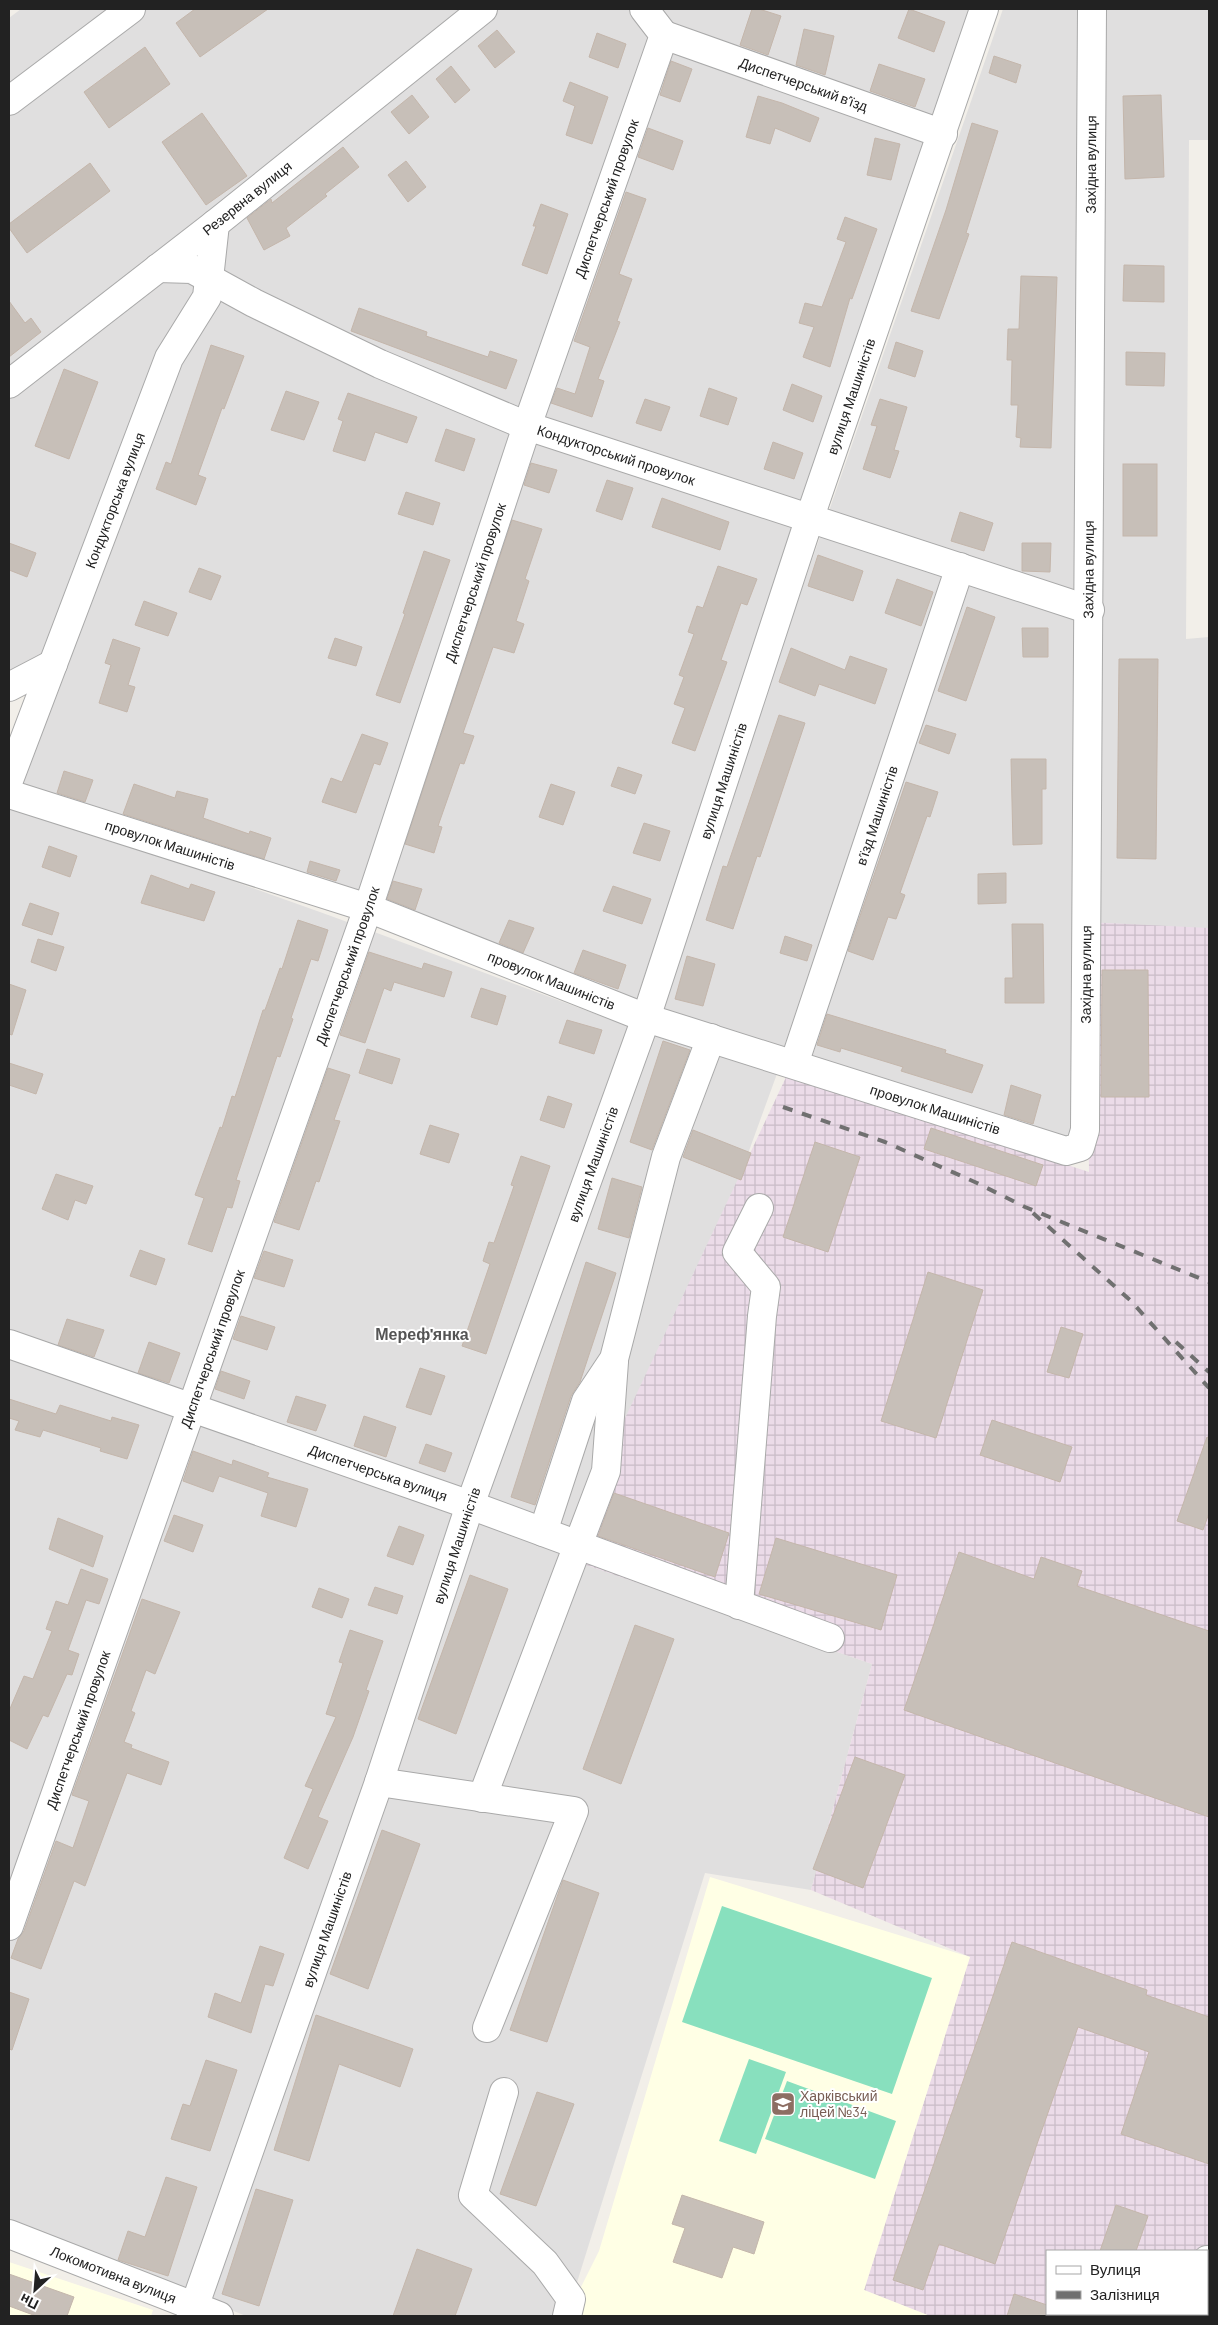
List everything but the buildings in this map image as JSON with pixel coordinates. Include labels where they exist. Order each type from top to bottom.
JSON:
[{"type":"street","points":[[9,101],[130,9]]},
{"type":"street","name":"Резервна вулиця","points":[[9,384],[216,224],[483,9]]},
{"type":"street","points":[[644,9],[664,35]]},
{"type":"street","name":"вулиця Машиністів","points":[[192,2311],[379,1782],[470,1505],[646,1018],[810,517],[943,134],[984,9]]},
{"type":"street","name":"Західна вулиця","points":[[1085,1130],[1090,610],[1092,9]]},
{"type":"street","name":"Диспетчерський в’їзд","points":[[664,35],[943,134]]},
{"type":"street","name":"Диспетчерський провулок","points":[[9,1926],[368,908],[527,426],[664,35]]},
{"type":"street","name":"Кондукторська вулиця","points":[[9,780],[169,358],[207,297],[216,224]]},
{"type":"street","name":"Кондукторський провулок","points":[[158,268],[192,269],[254,303],[380,364],[527,426],[1090,610]]},
{"type":"street","name":"в’їзд Машиністів","points":[[794,1064],[960,567]]},
{"type":"street","points":[[9,686],[52,664]]},
{"type":"street","name":"провулок Машиністів","points":[[9,794],[368,908],[646,1018],[1066,1151],[1080,1147],[1085,1130]]},
{"type":"street","points":[[482,1798],[606,1471],[614,1359],[666,1157],[711,1038]]},
{"type":"street","points":[[739,1605],[762,1316],[766,1287],[737,1252],[758,1208]]},
{"type":"street","name":"Диспетчерська вулиця","points":[[9,1344],[470,1505],[830,1638]]},
{"type":"street","points":[[543,1532],[586,1401],[614,1359]]},
{"type":"street","points":[[379,1782],[574,1811],[488,2028]]},
{"type":"street","points":[[504,2092],[473,2195],[545,2263],[571,2300],[567,2316]]},
{"type":"street","name":"Локомотивна вулиця","points":[[9,2234],[192,2311],[219,2316]]},
{"type":"shaded area","points":[[21,9],[973,9],[635,1003],[15,789],[61,656],[9,673],[9,18]]},
{"type":"shaded area","points":[[1003,9],[1209,9],[1209,140],[1189,140],[1186,639],[1209,637],[1209,930],[1076,1132],[1066,1144],[786,1049],[721,1228],[561,1556],[872,1664],[811,1890],[705,1873],[574,2292],[564,2316],[246,2316],[204,2299],[656,1010]]},
{"type":"shaded area","points":[[9,801],[331,916],[628,1026],[186,2292],[9,2224]]},
{"type":"shaded area","points":[[1087,922],[1209,928],[1209,2316],[930,2316],[864,2290],[970,1957],[811,1890],[872,1664],[560,1556],[787,1075],[1089,1172]]},
{"type":"shaded area","name":"Харківський ліцей №34","points":[[710,1877],[970,1957],[864,2290],[930,2316],[572,2316],[578,2293],[599,2251]]},
{"type":"shaded area","points":[[9,2262],[153,2310],[151,2316],[9,2316]]},
{"type":"green space","points":[[722,1906],[932,1978],[892,2094],[682,2022]]},
{"type":"green space","points":[[749,2059],[786,2072],[756,2154],[719,2141]]},
{"type":"green space","points":[[787,2081],[896,2121],[875,2179],[765,2139]]},
{"type":"railway","points":[[783,1107],[885,1142],[977,1183],[1025,1207],[1209,1282]]},
{"type":"railway","points":[[1033,1213],[1131,1301],[1209,1388]]},
{"type":"railway","points":[[1176,1342],[1209,1372]]},
{"type":"place","name":"Харківський ліцей №34","points":[[783,2104]]},
{"type":"district","name":"Мереф'янка","points":[[422,1334]]}]
